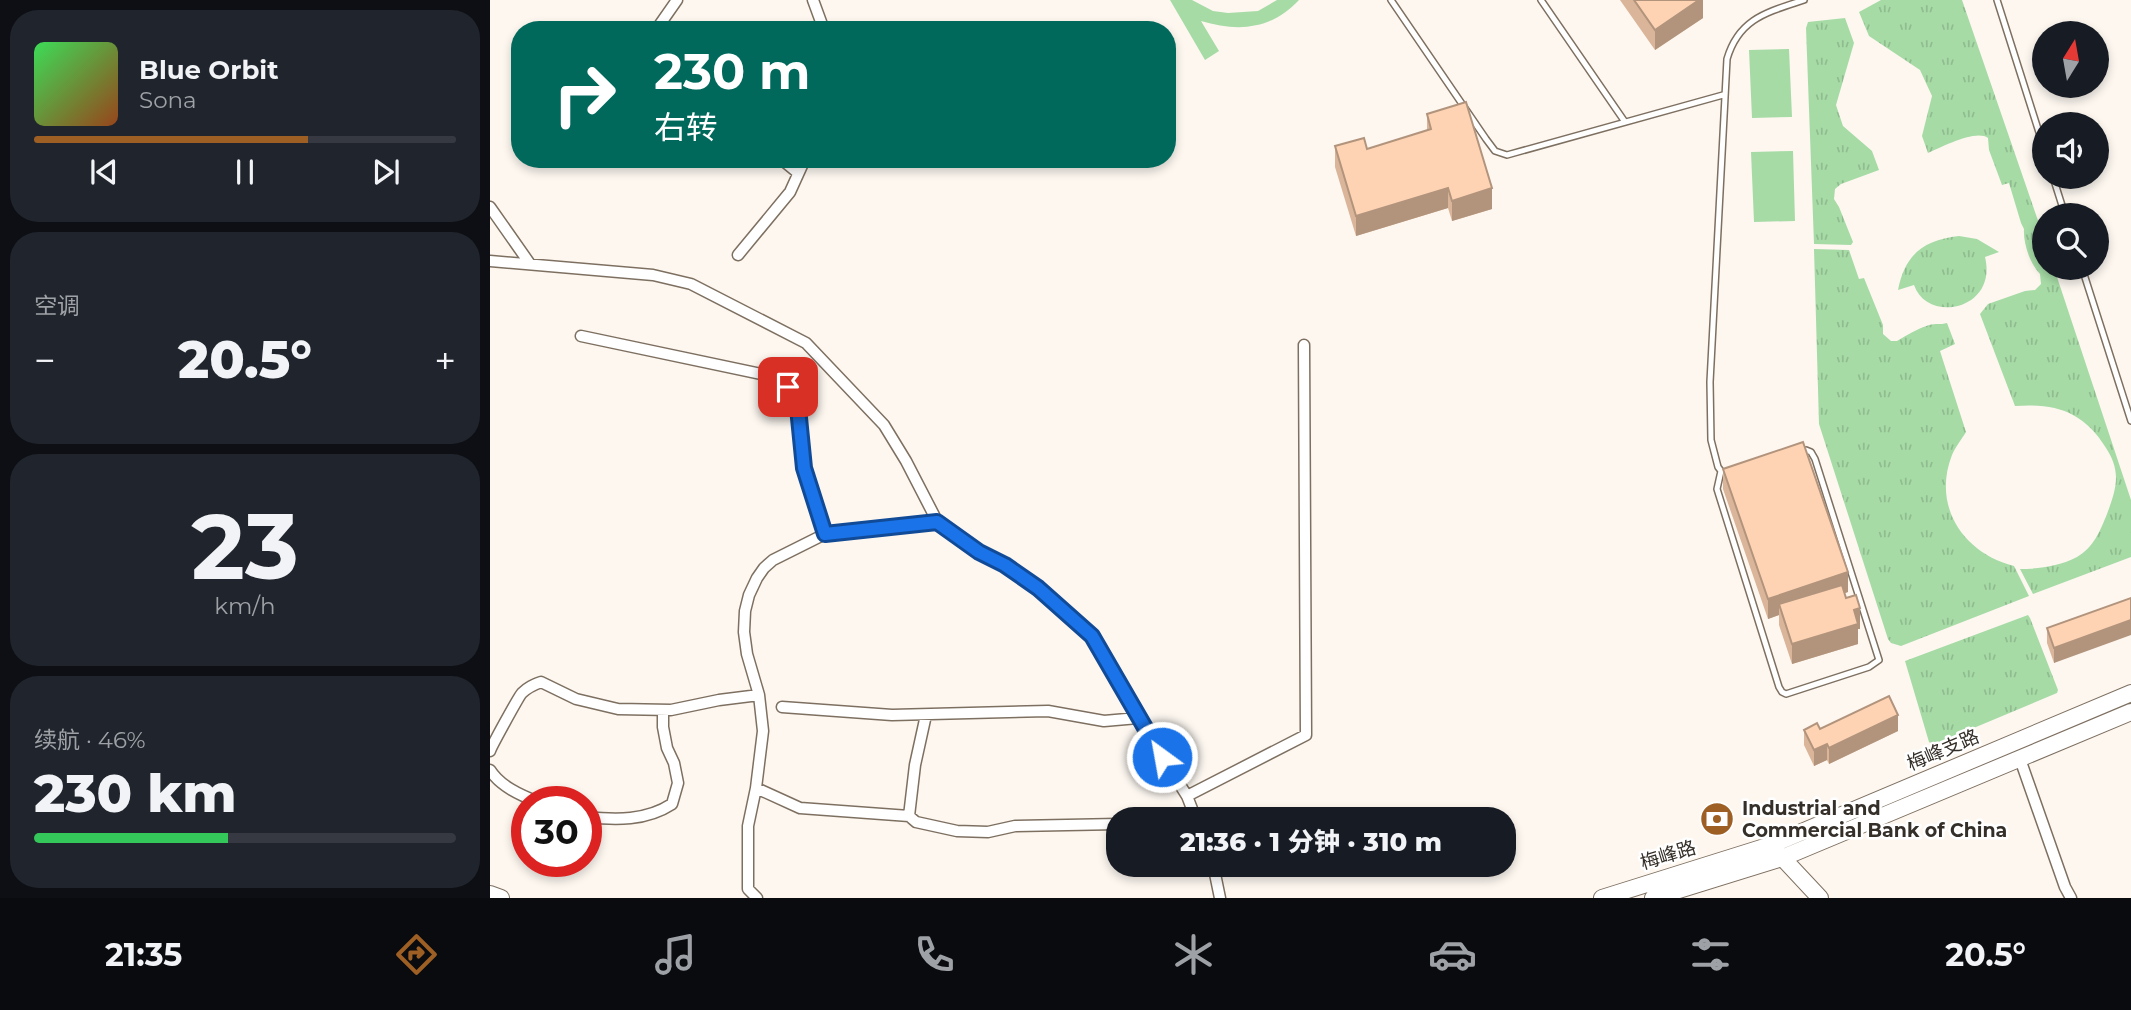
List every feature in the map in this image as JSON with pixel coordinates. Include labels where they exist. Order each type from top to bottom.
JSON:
[{"type":"main road","name":"梅峰支路","points":[[1770,845],[2131,694]]},
{"type":"main road","name":"梅峰支路","points":[[1782,858],[2131,712]]},
{"type":"main road","points":[[1770,845],[1820,898]]},
{"type":"main road","name":"梅峰路","points":[[1602,898],[1770,845]]},
{"type":"main road","name":"梅峰路","points":[[1653,898],[1782,858]]},
{"type":"main road","points":[[490,894],[501,898]]},
{"type":"street","points":[[662,21],[677,0]]},
{"type":"street","points":[[813,0],[821,21]]},
{"type":"street","points":[[792,168],[798,173]]},
{"type":"street","points":[[738,255],[790,192],[800,168]]},
{"type":"street","points":[[490,207],[530,264]]},
{"type":"street","points":[[490,261],[653,275],[691,285],[806,343],[884,425],[937,522],[979,552],[1005,565],[1038,588],[1092,636],[1191,807]]},
{"type":"street","points":[[581,336],[766,375],[788,387],[797,398],[804,468],[825,534]]},
{"type":"street","points":[[1186,796],[1306,734],[1304,345]]},
{"type":"street","points":[[739,898],[748,889],[748,826],[763,731],[760,695],[747,654],[744,632],[749,595],[764,568],[773,559],[825,534],[937,522]]},
{"type":"street","points":[[490,751],[519,695],[529,686],[541,682],[576,699],[618,709],[663,710],[760,695]]},
{"type":"street","points":[[782,707],[892,715],[1048,711],[1104,721],[1138,718]]},
{"type":"street","points":[[602,818],[648,816],[672,804],[678,783],[674,763],[667,748],[663,710]]},
{"type":"street","points":[[909,816],[915,765],[926,715]]},
{"type":"street","points":[[2020,759],[2071,898]]},
{"type":"street","points":[[490,770],[496,780],[511,789]]},
{"type":"street","points":[[756,788],[800,808],[909,816],[916,821],[957,831],[988,832],[1015,826],[1106,824]]},
{"type":"street","points":[[1216,877],[1220,898]]},
{"type":"street","points":[[748,889],[757,898]]},
{"type":"lane","points":[[1391,0],[1495,151],[1507,155],[1723,95]]},
{"type":"lane","points":[[1541,0],[1625,122]]},
{"type":"lane","points":[[1794,454],[1806,450],[1811,452],[1815,459],[1879,660],[1870,667],[1786,694],[1779,687],[1717,489],[1724,472],[1718,467],[1711,440],[1710,382],[1723,95],[1727,59],[1734,41],[1748,23],[1761,15],[1804,0]]},
{"type":"lane","points":[[1997,0],[2033,112]]},
{"type":"lane","points":[[2086,280],[2131,421]]},
{"type":"green space","points":[[1170,0],[1192,0],[1213,11],[1228,13],[1258,11],[1277,0],[1299,0],[1277,17],[1253,26],[1228,27],[1201,21],[1219,51],[1205,60]]},
{"type":"green space","points":[[1881,0],[1962,0],[2032,203],[2032,263],[2009,183],[2002,185],[1989,150],[1988,138],[1967,137],[1928,153],[1922,136],[1932,96],[1920,70],[1869,36],[1859,12]]},
{"type":"green space","points":[[1845,18],[1854,43],[1836,105],[1843,126],[1872,151],[1879,170],[1841,184],[1835,189],[1834,199],[1853,242],[1851,245],[1814,244],[1806,28],[1808,22]]},
{"type":"green space","points":[[1789,49],[1792,117],[1752,118],[1749,50]]},
{"type":"green space","points":[[1793,151],[1795,221],[1754,222],[1751,152]]},
{"type":"green space","points":[[1959,236],[1977,239],[1999,252],[1985,257],[1986,275],[1981,289],[1972,299],[1959,306],[1946,307],[1932,305],[1921,297],[1914,285],[1898,290],[1906,267],[1918,251],[1936,241]]},
{"type":"green space","points":[[1814,249],[1849,250],[1859,279],[1864,278],[1883,325],[1883,334],[1891,341],[1897,341],[1929,325],[1947,323],[1955,344],[1940,351],[1966,432],[1952,455],[1947,474],[1949,509],[1956,525],[1967,539],[1996,560],[2014,566],[2029,596],[1901,646],[1888,639],[1819,424]]},
{"type":"green space","points":[[2041,280],[2058,280],[2131,500],[2131,557],[2033,594],[2020,569],[2064,563],[2088,548],[2107,514],[2116,483],[2114,466],[2108,451],[2078,418],[2056,408],[2015,406],[1980,314],[1988,304],[2035,290],[2041,284]]},
{"type":"green space","points":[[2028,615],[2057,693],[1933,745],[1929,742],[1905,661]]},
{"type":"building","points":[[1634,0],[1699,0],[1655,30]]},
{"type":"building","points":[[1466,102],[1492,188],[1452,201],[1448,188],[1356,216],[1335,146],[1364,138],[1367,149],[1431,129],[1427,114]]},
{"type":"building","points":[[1803,442],[1848,572],[1768,599],[1723,469]]},
{"type":"building","points":[[1842,585],[1846,598],[1856,595],[1860,608],[1854,610],[1858,624],[1792,644],[1779,604]]},
{"type":"building","points":[[2131,598],[2131,620],[2054,648],[2047,628]]},
{"type":"building","points":[[1889,696],[1898,715],[1829,748],[1827,744],[1814,750],[1804,730],[1817,723],[1820,729]]},
{"type":"place","name":"Industrial and Commercial Bank of China","points":[[1717,819]]},
{"type":"route","points":[[788,387],[797,398],[804,468],[825,534],[937,522],[979,552],[1005,565],[1038,588],[1092,636],[1162,757]]}]
